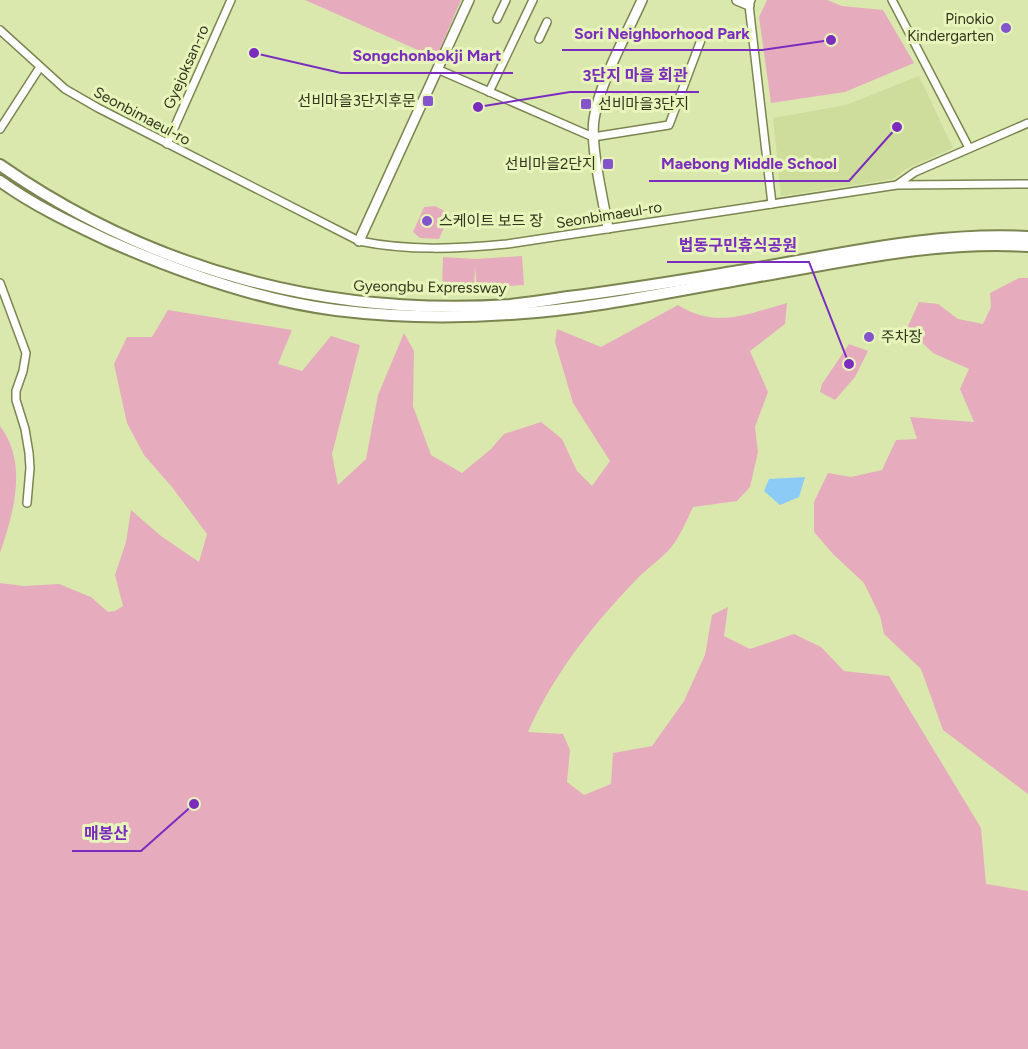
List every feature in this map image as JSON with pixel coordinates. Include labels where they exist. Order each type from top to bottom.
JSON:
[{"type":"highway","name":"Gyeongbu Expressway","points":[[0,164],[25,183],[117,231],[199,267],[298,293],[376,304],[510,305],[601,293],[926,240],[980,236],[1028,237]]},
{"type":"highway","name":"Gyeongbu Expressway","points":[[0,181],[16,193],[76,225],[162,264],[199,277],[296,303],[336,310],[431,316],[512,314],[604,302],[928,248],[992,244],[1028,246]]},
{"type":"highway","points":[[0,186],[16,193]]},
{"type":"main road","points":[[359,241],[469,0]]},
{"type":"main road","points":[[608,228],[593,137],[594,119],[602,91],[642,0]]},
{"type":"main road","points":[[736,0],[750,3]]},
{"type":"street","name":"Gyejoksan-ro","points":[[167,144],[231,0]]},
{"type":"street","points":[[497,19],[506,0]]},
{"type":"street","points":[[489,92],[532,0]]},
{"type":"street","points":[[892,0],[969,148]]},
{"type":"street","points":[[750,3],[772,204]]},
{"type":"street","points":[[539,39],[547,22]]},
{"type":"street","name":"Seonbimaeul-ro","points":[[0,30],[65,89],[167,144],[359,241],[382,246],[472,247],[517,243],[897,185],[1028,184]]},
{"type":"street","points":[[437,69],[593,137],[669,125],[701,40]]},
{"type":"street","points":[[0,129],[40,67]]},
{"type":"street","points":[[897,185],[915,172],[1028,123]]},
{"type":"street","points":[[0,283],[26,352],[23,371],[16,391],[16,400],[25,429],[30,468],[27,503]]},
{"type":"shaded area","points":[[305,0],[461,0],[436,58]]},
{"type":"shaded area","points":[[767,0],[827,0],[842,6],[883,10],[914,63],[845,92],[771,103],[759,17]]},
{"type":"shaded area","points":[[919,76],[953,148],[906,169],[893,179],[781,196],[773,118],[846,105]]},
{"type":"shaded area","name":"스케이트 보드 장","points":[[435,206],[450,214],[439,239],[420,238],[413,232],[424,207]]},
{"type":"shaded area","points":[[522,256],[524,285],[477,288],[475,267],[474,287],[442,286],[443,257],[475,259]]},
{"type":"shaded area","points":[[1019,278],[1028,278],[1028,794],[943,730],[921,669],[884,634],[880,616],[864,583],[833,554],[814,532],[814,502],[828,473],[851,477],[882,470],[896,440],[917,439],[910,417],[974,422],[960,389],[969,369],[933,353],[907,328],[919,302],[938,304],[958,319],[983,324],[991,307],[990,293]]},
{"type":"shaded area","points":[[787,303],[785,324],[750,351],[768,392],[755,427],[758,452],[750,487],[737,501],[693,507],[672,546],[618,599],[574,652],[549,691],[528,732],[563,734],[570,750],[567,782],[584,795],[611,784],[613,753],[652,746],[684,701],[705,655],[712,615],[728,607],[724,636],[750,649],[794,634],[821,647],[844,671],[889,676],[981,828],[986,884],[1028,891],[1028,1049],[0,1049],[0,583],[24,586],[59,584],[91,597],[108,612],[115,611],[123,606],[115,575],[126,542],[131,510],[161,536],[199,562],[207,534],[172,487],[144,455],[127,423],[114,364],[127,337],[152,337],[168,310],[292,330],[278,364],[302,371],[331,336],[360,345],[332,454],[338,485],[366,459],[378,395],[404,333],[414,351],[413,406],[431,455],[462,473],[491,449],[504,434],[541,422],[562,439],[577,471],[592,486],[610,461],[573,403],[555,342],[557,329],[601,347],[678,305],[692,312],[719,318],[745,315]]},
{"type":"shaded area","points":[[849,344],[868,351],[855,377],[835,400],[820,392],[822,384]]},
{"type":"shaded area","points":[[0,426],[9,440],[14,456],[16,488],[14,505],[0,553]]},
{"type":"water","points":[[805,477],[799,497],[780,505],[764,491],[769,479]]},
{"type":"place","name":"Pinokio Kindergarten","points":[[1006,28]]},
{"type":"place","name":"Sori Neighborhood Park","points":[[831,40]]},
{"type":"place","name":"Songchonbokji Mart","points":[[254,53]]},
{"type":"place","name":"선비마을3단지후문","points":[[428,101]]},
{"type":"place","name":"선비마을3단지","points":[[586,104]]},
{"type":"place","name":"3단지 마을 회관","points":[[478,107]]},
{"type":"place","name":"Maebong Middle School","points":[[897,127]]},
{"type":"place","name":"선비마을2단지","points":[[608,164]]},
{"type":"place","name":"스케이트 보드 장","points":[[427,221]]},
{"type":"place","name":"주차장","points":[[869,337]]},
{"type":"place","name":"법동구민휴식공원","points":[[849,364]]},
{"type":"place","name":"매봉산","points":[[194,804]]}]
